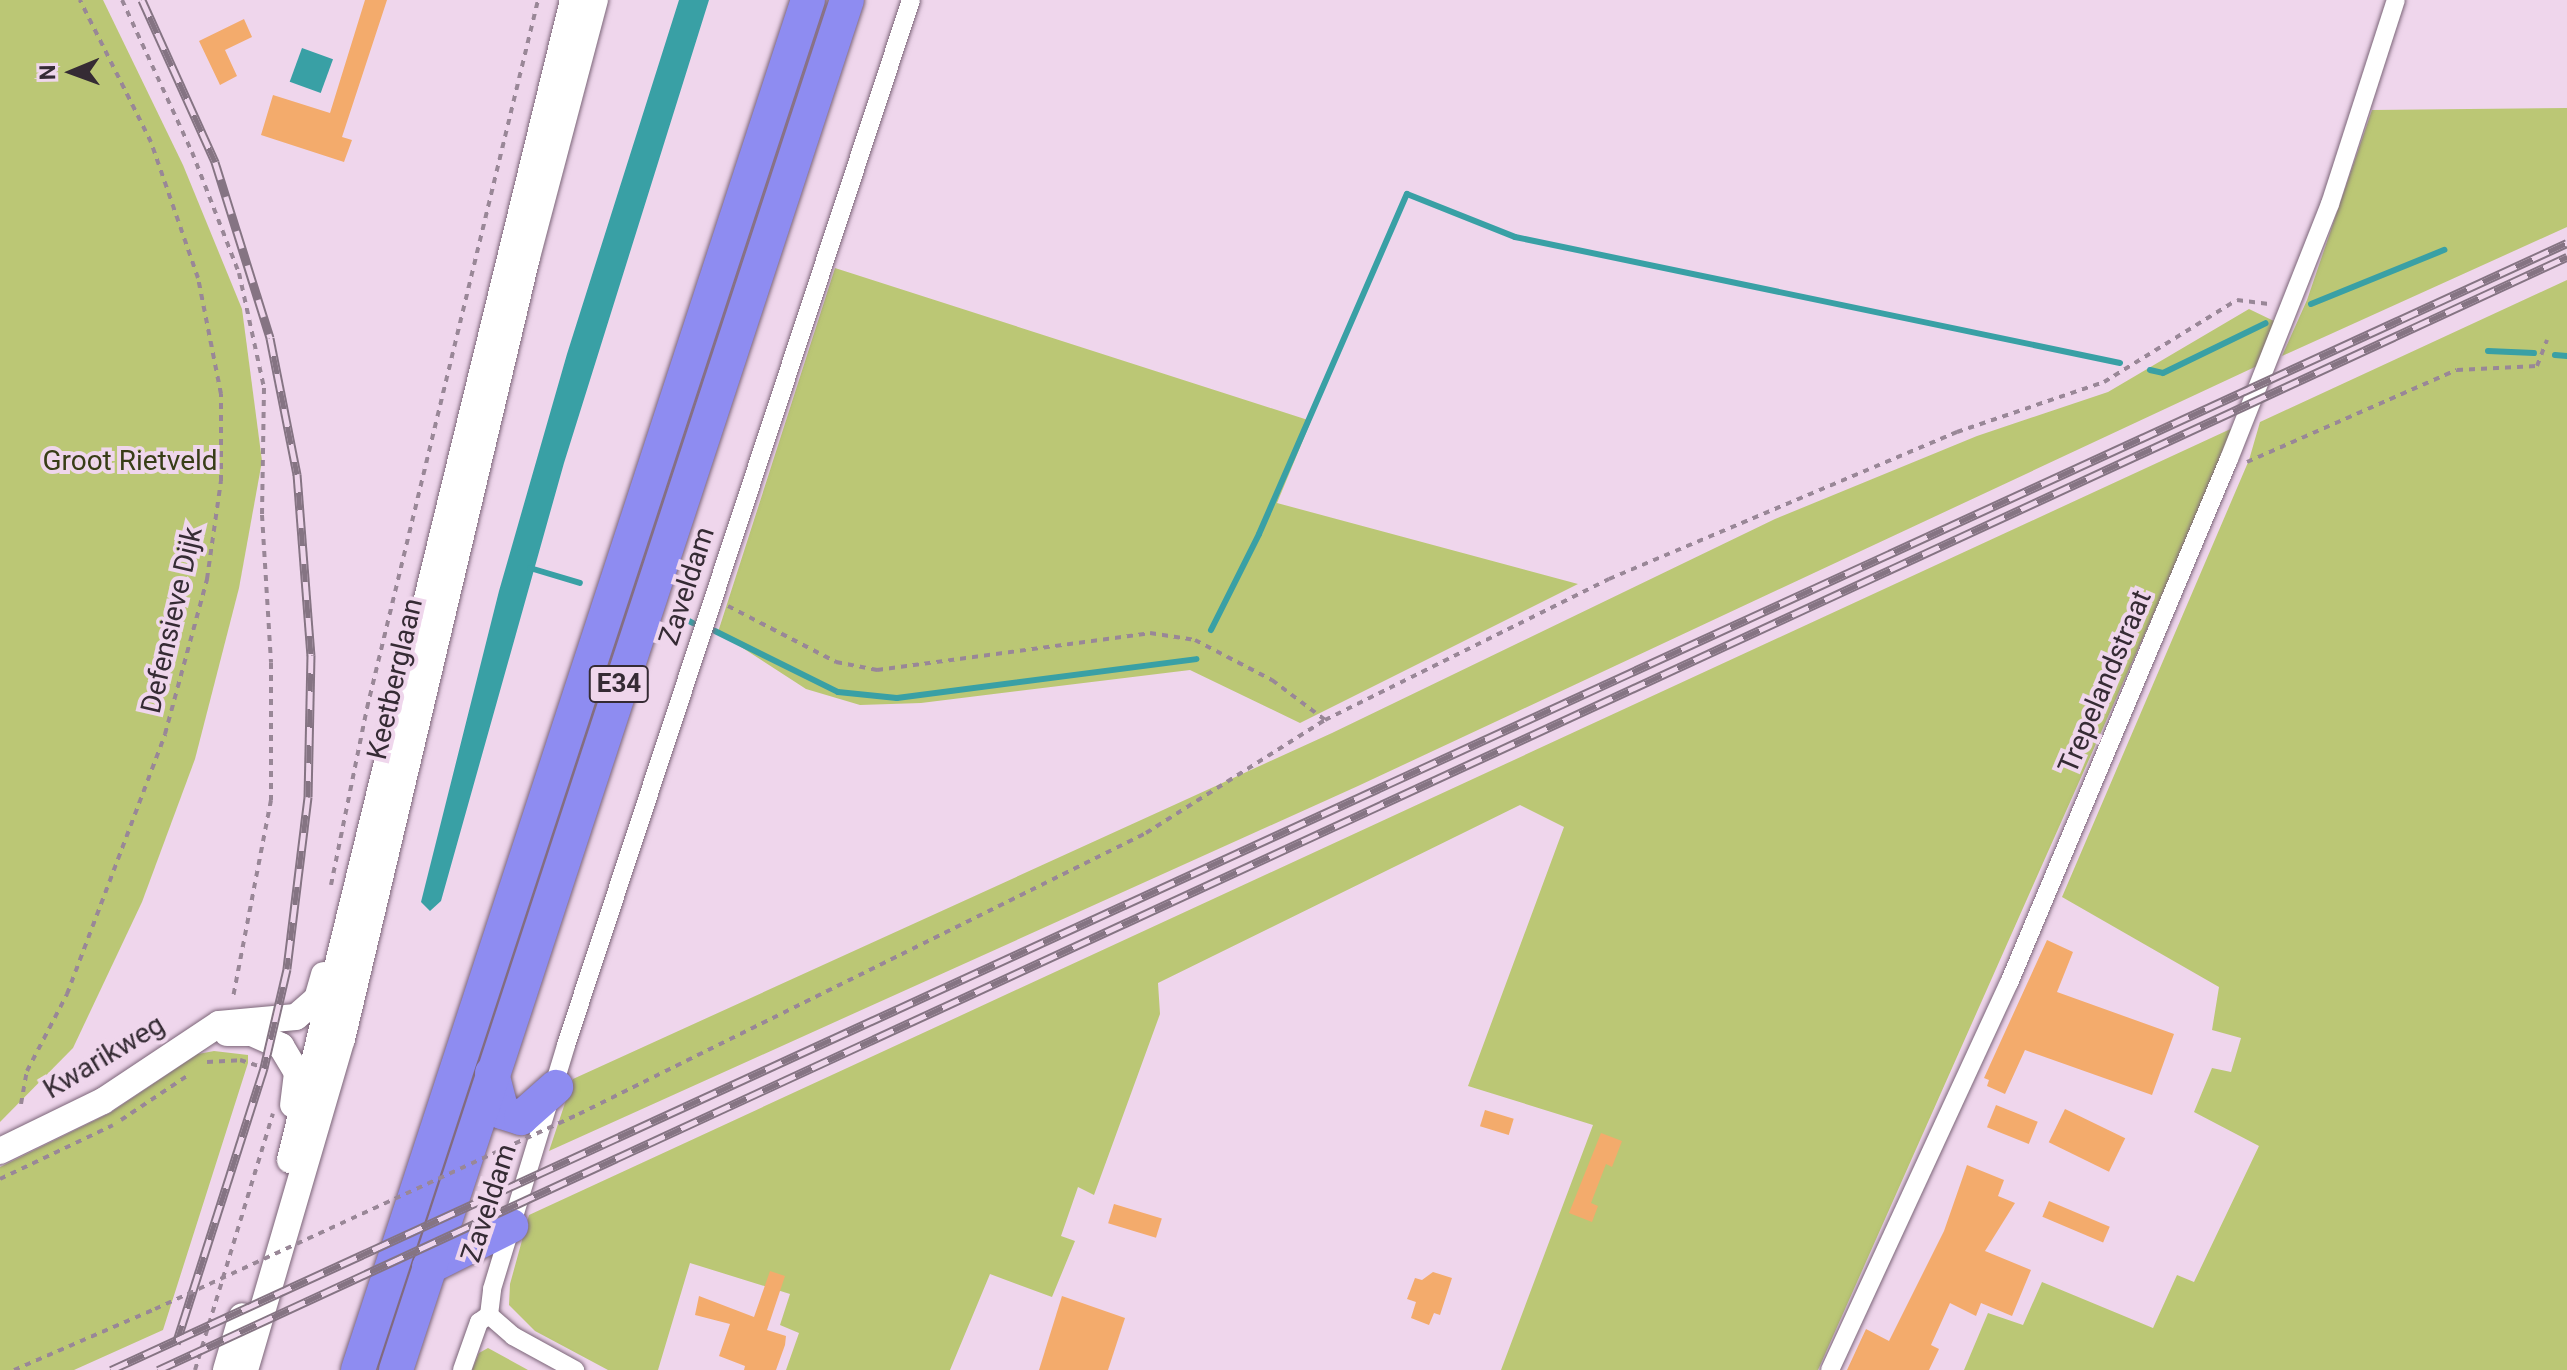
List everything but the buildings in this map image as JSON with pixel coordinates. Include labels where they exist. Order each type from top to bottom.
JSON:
[{"type":"highway","name":"E34","points":[[358,1370],[808,0]]},
{"type":"highway","name":"E34","points":[[396,1370],[847,0]]},
{"type":"highway","points":[[492,1073],[502,1112],[521,1118],[556,1087]]},
{"type":"highway","points":[[429,1267],[511,1226]]},
{"type":"main road","name":"Keetberglaan","points":[[226,1370],[287,1172],[352,918],[573,0]]},
{"type":"main road","name":"Keetberglaan","points":[[245,1370],[342,1039],[527,257],[595,0]]},
{"type":"main road","name":"Kwarikweg","points":[[0,1151],[103,1101],[197,1038],[227,1022],[287,1020],[309,1009],[317,999],[329,957],[352,918]]},
{"type":"main road","name":"Kwarikweg","points":[[197,1038],[252,1033],[281,1046]]},
{"type":"main road","points":[[281,1046],[297,1073],[287,1172]]},
{"type":"street","name":"Zaveldam","points":[[462,1370],[479,1322],[489,1315],[511,1226],[713,597],[911,0]]},
{"type":"street","name":"Trepelandstraat","points":[[1830,1370],[2009,983],[2229,459],[2289,313],[2396,0]]},
{"type":"street","points":[[489,1315],[513,1336],[575,1370]]},
{"type":"path","name":"Defensieve Dijk","points":[[21,1104],[27,1071],[67,994],[165,734],[207,579],[221,481],[221,394],[198,278],[151,142],[80,0]]},
{"type":"path","points":[[122,0],[192,152],[239,273],[264,388],[262,515],[271,663],[271,800],[246,953],[227,1022]]},
{"type":"path","points":[[330,891],[367,708],[538,0]]},
{"type":"path","points":[[14,1370],[155,1309],[579,1114],[1146,833],[1325,720],[1609,579],[1957,432],[2104,382],[2237,300],[2257,300],[2289,313]]},
{"type":"path","points":[[2229,459],[2245,462],[2264,458],[2457,370],[2537,366],[2547,340]]},
{"type":"path","points":[[713,597],[836,662],[877,670],[1150,633],[1195,640],[1272,680],[1325,720]]},
{"type":"path","points":[[224,1060],[275,1071],[281,1046]]},
{"type":"path","points":[[195,1370],[275,1111]]},
{"type":"green space","name":"Groot Rietveld","points":[[0,0],[103,0],[183,165],[242,309],[262,461],[239,588],[195,759],[142,902],[73,1048],[0,1122]]},
{"type":"green space","points":[[2567,108],[2567,227],[2282,356],[2307,300],[2372,110]]},
{"type":"green space","points":[[835,268],[1311,421],[1277,503],[1578,584],[1300,723],[1190,670],[921,703],[860,705],[806,689],[718,632]]},
{"type":"green space","points":[[2567,280],[2567,1370],[1964,1370],[1988,1313],[2023,1325],[2042,1282],[2153,1328],[2177,1275],[2194,1282],[2259,1146],[2194,1112],[2212,1068],[2231,1072],[2241,1038],[2212,1030],[2219,987],[2062,897],[2249,460],[2260,422]]},
{"type":"green space","points":[[2249,309],[2276,322],[2257,366],[1358,786],[549,1151],[573,1079],[1332,733],[1775,519],[1977,436],[2108,392]]},
{"type":"green space","points":[[2237,426],[1818,1370],[1501,1370],[1593,1125],[1468,1086],[1564,827],[1520,805],[1158,983],[1160,1014],[1094,1195],[1078,1187],[1061,1236],[1075,1241],[1052,1297],[990,1274],[950,1370],[786,1370],[799,1333],[780,1325],[790,1294],[690,1263],[658,1370],[608,1370],[535,1331],[509,1305],[510,1284],[529,1215]]},
{"type":"green space","points":[[214,1051],[248,1055],[248,1063],[163,1330],[74,1370],[0,1370],[0,1167],[110,1113],[198,1054]]},
{"type":"green space","points":[[488,1348],[528,1370],[472,1370],[479,1353]]},
{"type":"water","points":[[679,0],[709,0],[564,463],[441,901],[430,911],[421,902],[499,591],[567,354]]},
{"type":"water","points":[[302,48],[333,59],[321,93],[290,82]]},
{"type":"waterway","points":[[1211,630],[1259,534],[1407,194],[1515,237],[2120,363]]},
{"type":"waterway","points":[[2311,304],[2444,250]]},
{"type":"waterway","points":[[2150,370],[2163,373],[2266,323]]},
{"type":"waterway","points":[[2488,351],[2534,353]]},
{"type":"waterway","points":[[2555,355],[2567,356]]},
{"type":"waterway","points":[[530,568],[580,583]]},
{"type":"waterway","points":[[685,619],[693,623]]},
{"type":"waterway","points":[[715,631],[838,692],[897,698],[1196,659]]},
{"type":"railway","points":[[142,0],[215,162],[270,338],[297,474],[311,655],[308,797],[287,969],[264,1068],[176,1343]]},
{"type":"railway","points":[[111,1370],[2567,243]]},
{"type":"railway","points":[[158,1370],[2567,257]]}]
